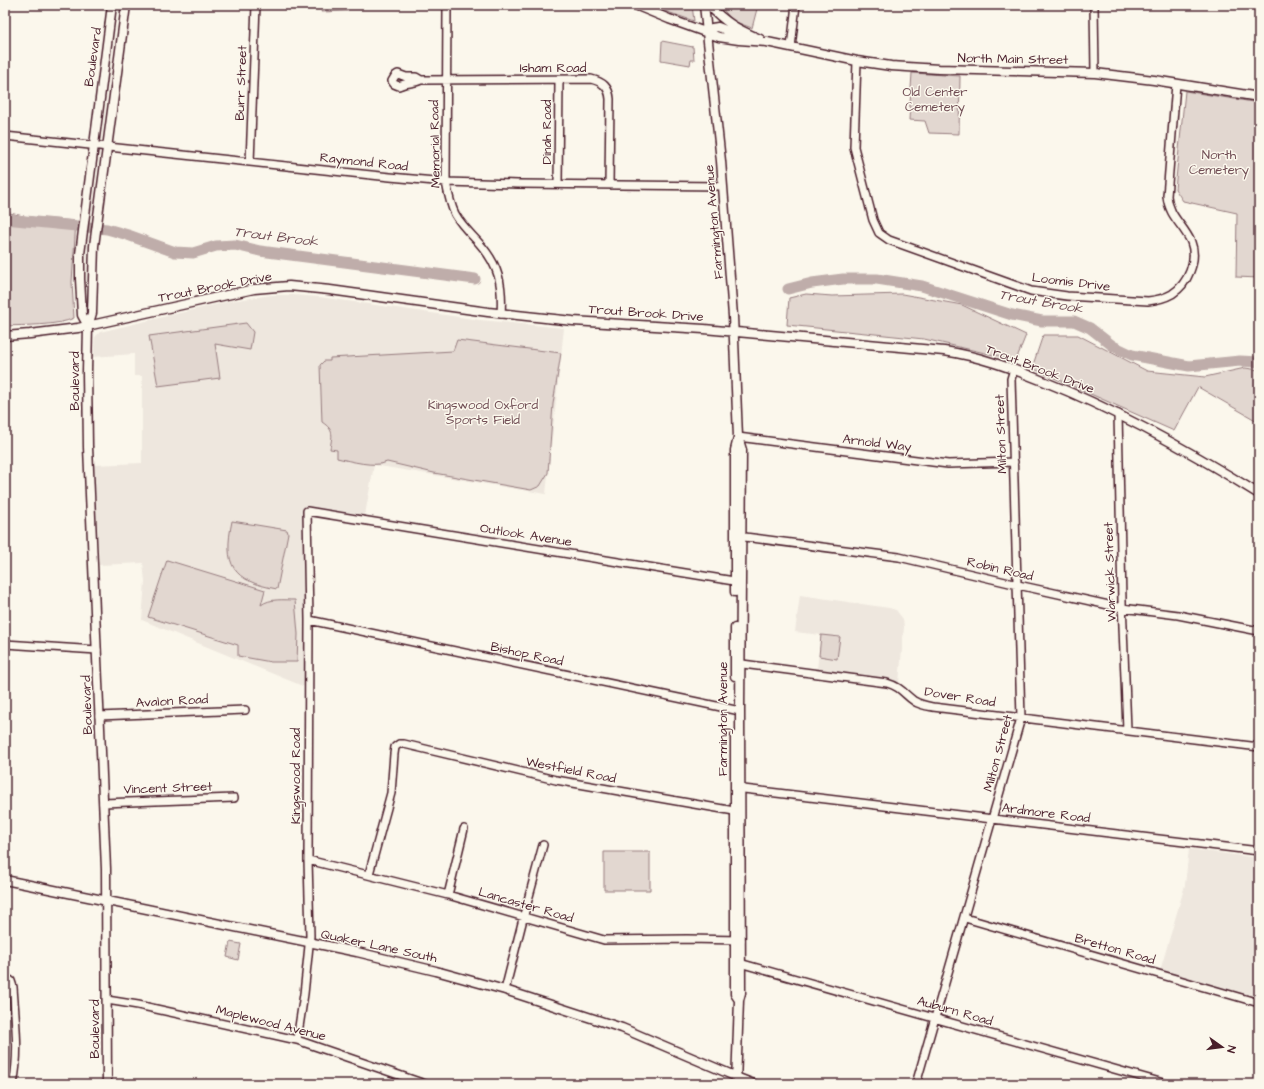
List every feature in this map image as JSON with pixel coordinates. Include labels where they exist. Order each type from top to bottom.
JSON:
[{"type":"main road","name":"Boulevard","points":[[88,326],[82,315],[80,255],[84,213],[112,5]]},
{"type":"main road","name":"Boulevard","points":[[107,1084],[107,902],[87,418],[88,326],[92,313],[94,246],[126,5]]},
{"type":"main road","name":"North Main Street","points":[[635,5],[708,34],[739,40],[767,42],[857,61],[897,67],[1095,72],[1259,97]]},
{"type":"main road","name":"Farmington Avenue","points":[[704,5],[721,161],[734,332],[738,437],[742,450],[738,515],[738,962],[741,993],[739,1000],[736,1080]]},
{"type":"main road","name":"North Main Street","points":[[709,5],[723,20],[736,28],[767,42]]},
{"type":"main road","points":[[108,40],[121,42]]},
{"type":"main road","points":[[80,255],[93,256]]},
{"type":"main road","name":"Trout Brook Drive","points":[[5,336],[58,332],[272,286],[330,290],[500,314],[573,321],[734,332],[944,351],[971,356],[1014,369],[1072,392],[1160,435],[1218,468],[1259,494]]},
{"type":"main road","name":"Quaker Lane South","points":[[5,880],[310,943],[419,967],[505,990],[622,1028],[736,1080]]},
{"type":"street","name":"Burr Street","points":[[250,162],[256,5]]},
{"type":"street","name":"Memorial Road","points":[[447,5],[446,182],[451,204],[456,215],[493,260],[501,288],[500,314]]},
{"type":"street","points":[[791,47],[796,5]]},
{"type":"street","points":[[1094,5],[1095,72]]},
{"type":"street","name":"Loomis Drive","points":[[857,61],[854,147],[873,220],[879,233],[889,240],[1031,291],[1067,296],[1148,301],[1157,300],[1173,294],[1186,281],[1191,270],[1193,250],[1187,235],[1172,214],[1168,205],[1167,196],[1176,84]]},
{"type":"street","name":"Isham Road","points":[[421,80],[591,79],[603,84],[608,89],[610,99],[609,186]]},
{"type":"street","name":"Dinah Road","points":[[558,184],[559,80]]},
{"type":"street","name":"Raymond Road","points":[[5,136],[446,182],[609,186],[722,186]]},
{"type":"street","name":"Milton Street","points":[[916,1084],[934,1017],[965,918],[1021,718],[1011,379],[1014,369]]},
{"type":"street","name":"Warwick Street","points":[[1118,414],[1117,424],[1122,608],[1127,730]]},
{"type":"street","name":"Arnold Way","points":[[738,437],[948,464],[1014,462]]},
{"type":"street","name":"Outlook Avenue","points":[[307,511],[738,582]]},
{"type":"street","name":"Kingswood Road","points":[[297,1040],[310,943],[308,860],[309,620],[307,511]]},
{"type":"street","name":"Robin Road","points":[[738,536],[899,557],[1122,608],[1178,615],[1259,631]]},
{"type":"street","name":"Bishop Road","points":[[309,620],[738,711]]},
{"type":"street","points":[[5,644],[97,650]]},
{"type":"street","name":"Dover Road","points":[[738,664],[887,683],[898,688],[915,702],[920,704],[1259,747]]},
{"type":"street","name":"Avalon Road","points":[[99,716],[245,710]]},
{"type":"street","name":"Westfield Road","points":[[369,874],[392,793],[395,747],[399,744],[556,780],[738,812]]},
{"type":"street","name":"Ardmore Road","points":[[738,788],[1259,852]]},
{"type":"street","name":"Vincent Street","points":[[103,803],[234,798]]},
{"type":"street","points":[[448,895],[464,829]]},
{"type":"street","points":[[505,990],[543,845]]},
{"type":"street","name":"Lancaster Road","points":[[308,860],[369,874],[448,895],[604,940],[738,939]]},
{"type":"street","name":"Bretton Road","points":[[965,918],[1259,1003]]},
{"type":"street","name":"Auburn Road","points":[[738,962],[1167,1084]]},
{"type":"street","points":[[5,977],[12,984],[14,1003],[17,1060],[13,1084]]},
{"type":"street","name":"Maplewood Avenue","points":[[107,1000],[138,1004],[297,1040],[425,1084]]},
{"type":"street","points":[[736,1080],[755,1084]]},
{"type":"shaded area","points":[[272,295],[319,297],[480,320],[564,328],[546,494],[374,465],[365,515],[313,507],[307,509],[304,516],[305,687],[142,620],[145,581],[143,563],[99,565],[94,465],[142,463],[142,376],[134,376],[134,354],[93,357],[95,337],[100,332],[230,301]]},
{"type":"shaded area","points":[[800,595],[896,610],[903,619],[904,627],[899,683],[890,679],[817,669],[821,635],[795,632]]},
{"type":"shaded area","points":[[1189,849],[1259,858],[1259,999],[1160,971],[1185,885]]},
{"type":"green space","points":[[324,5],[341,5],[348,11],[321,12]]},
{"type":"green space","points":[[647,5],[692,5],[694,21]]},
{"type":"green space","points":[[719,5],[758,5],[752,28],[733,21]]},
{"type":"green space","points":[[662,41],[693,47],[694,60],[691,60],[690,65],[661,60]]},
{"type":"green space","name":"Old Center Cemetery","points":[[912,73],[960,76],[959,134],[929,133],[925,121],[909,120]]},
{"type":"green space","name":"North Cemetery","points":[[1185,91],[1259,103],[1259,278],[1236,277],[1237,213],[1183,201],[1175,189]]},
{"type":"green space","points":[[5,212],[28,217],[76,221],[72,282],[74,318],[67,321],[50,324],[5,326]]},
{"type":"green space","points":[[806,294],[832,296],[902,294],[962,305],[1026,335],[1016,360],[924,339],[787,325],[789,298]]},
{"type":"green space","points":[[246,323],[253,332],[250,350],[215,344],[220,378],[158,386],[149,336]]},
{"type":"green space","points":[[1043,335],[1078,335],[1147,371],[1205,377],[1245,368],[1259,370],[1259,422],[1198,387],[1174,431],[1032,368]]},
{"type":"green space","name":"Kingswood Oxford Sports Field","points":[[457,340],[561,353],[553,404],[548,473],[540,486],[531,490],[434,473],[387,462],[382,464],[369,464],[337,458],[337,450],[330,449],[332,437],[331,431],[322,422],[320,365],[324,361],[330,361],[330,358],[453,351]]},
{"type":"green space","points":[[232,521],[287,530],[288,533],[277,589],[262,586],[250,581],[241,576],[234,568],[230,560],[229,549]]},
{"type":"green space","points":[[167,560],[265,590],[261,605],[273,600],[295,600],[298,634],[297,662],[271,662],[238,656],[238,645],[148,617]]},
{"type":"green space","points":[[821,635],[840,637],[837,659],[819,656]]},
{"type":"green space","points":[[604,852],[650,852],[650,890],[604,890]]},
{"type":"green space","points":[[230,942],[241,944],[238,960],[227,957]]},
{"type":"waterway","name":"Trout Brook","points":[[5,219],[107,229],[175,252],[193,253],[216,246],[235,245],[260,251],[475,279]]},
{"type":"waterway","name":"Trout Brook","points":[[788,289],[812,283],[843,279],[877,279],[922,286],[1012,315],[1042,321],[1074,321],[1090,328],[1113,346],[1132,355],[1189,366],[1240,361],[1259,362]]}]
